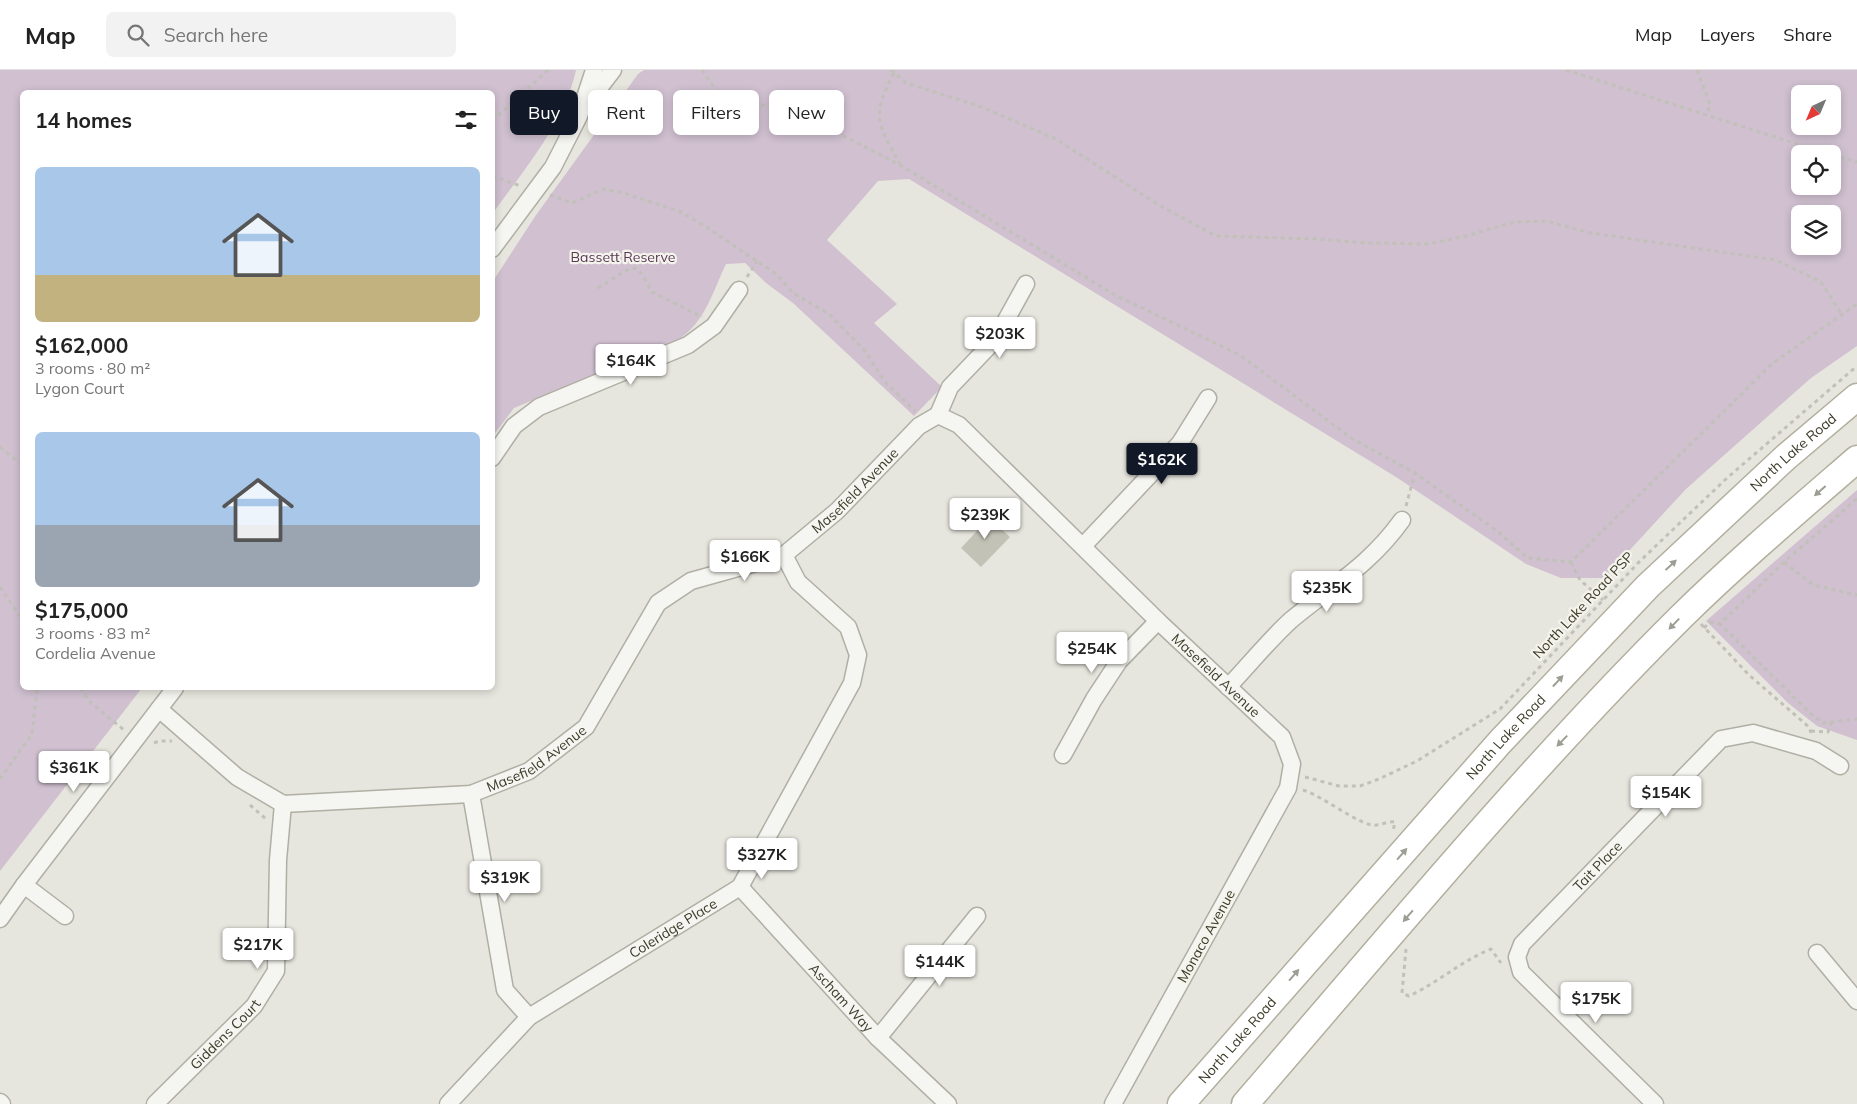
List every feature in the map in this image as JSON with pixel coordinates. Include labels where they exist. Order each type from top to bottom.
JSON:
[{"type":"main road","name":"North Lake Road","points":[[1181,1104],[1500,742],[1648,586],[1786,457],[1857,397]]},
{"type":"main road","points":[[1245,1104],[1547,757],[1680,618],[1728,572],[1857,459]]},
{"type":"street","points":[[578,116],[594,70]]},
{"type":"street","points":[[578,116],[613,70]]},
{"type":"street","points":[[495,245],[553,167],[569,135]]},
{"type":"street","points":[[938,415],[950,387],[995,340],[1026,284]]},
{"type":"street","points":[[495,454],[514,426],[538,407],[688,345],[716,323],[739,290]]},
{"type":"street","points":[[1082,546],[1180,442],[1208,398]]},
{"type":"street","name":"Masefield Avenue","points":[[282,804],[471,794],[529,771],[586,727],[658,604],[691,580],[784,555],[837,511],[919,426],[938,415],[959,425],[1158,621],[1282,737],[1290,774]]},
{"type":"street","points":[[1228,687],[1290,621],[1367,561],[1386,542],[1402,520]]},
{"type":"street","name":"Coleridge Place","points":[[448,1104],[529,1017],[740,887],[852,683],[858,655],[848,627],[798,582],[784,555]]},
{"type":"street","points":[[1062,755],[1094,699],[1120,661],[1158,621]]},
{"type":"street","points":[[0,919],[174,690]]},
{"type":"street","points":[[159,710],[237,777],[282,804]]},
{"type":"street","name":"Tait Place","points":[[1655,1104],[1521,972],[1517,957],[1522,944],[1721,739],[1753,733],[1816,751],[1840,766]]},
{"type":"street","name":"Monaco Avenue","points":[[1113,1104],[1290,774]]},
{"type":"street","points":[[471,794],[505,990],[529,1017]]},
{"type":"street","name":"Giddens Court","points":[[155,1104],[254,1006],[276,971],[282,804]]},
{"type":"street","points":[[24,885],[65,916]]},
{"type":"street","name":"Ascham Way","points":[[740,887],[878,1038],[948,1104]]},
{"type":"street","points":[[878,1038],[978,916]]},
{"type":"street","points":[[1818,952],[1857,1001]]},
{"type":"path","points":[[495,118],[548,70]]},
{"type":"path","points":[[702,70],[716,90],[756,104],[792,110],[900,165],[1115,295],[1240,356],[1351,438],[1415,473],[1498,531],[1528,558],[1571,562]]},
{"type":"path","points":[[1566,70],[1800,145]]},
{"type":"path","points":[[1697,70],[1710,104],[1707,115]]},
{"type":"path","points":[[900,165],[880,128],[880,99],[893,71],[906,83],[982,108],[1056,139],[1157,204],[1216,236],[1428,244],[1466,236],[1514,222],[1546,221],[1591,233],[1776,260],[1821,282],[1842,315]]},
{"type":"path","points":[[1841,158],[1857,162]]},
{"type":"path","points":[[598,288],[627,270],[636,268],[652,292],[666,301],[716,323]]},
{"type":"path","points":[[1571,562],[1773,362],[1857,304]]},
{"type":"path","name":"North Lake Road PSP","points":[[1290,774],[1339,786],[1360,786],[1379,779],[1417,760],[1500,709],[1640,560],[1726,478],[1857,366]]},
{"type":"path","points":[[0,447],[20,462]]},
{"type":"path","points":[[1402,520],[1415,473]]},
{"type":"path","points":[[1721,624],[1784,562],[1857,499]]},
{"type":"path","points":[[1571,562],[1580,580],[1603,600]]},
{"type":"path","points":[[1784,562],[1814,585],[1857,595]]},
{"type":"path","points":[[0,587],[20,616]]},
{"type":"path","points":[[1698,618],[1704,628],[1749,675],[1811,731],[1828,732],[1831,722]]},
{"type":"path","points":[[1704,628],[1710,622],[1721,624],[1810,713],[1824,723],[1857,719]]},
{"type":"path","points":[[0,779],[32,734],[37,690]]},
{"type":"path","points":[[81,690],[90,703],[145,747],[159,741],[174,742]]},
{"type":"path","points":[[1808,748],[1811,731]]},
{"type":"path","points":[[1290,774],[1320,797],[1362,821],[1373,825],[1395,822],[1390,838],[1404,851]]},
{"type":"path","points":[[247,802],[266,818],[268,826],[281,825]]},
{"type":"path","points":[[1406,946],[1402,993],[1410,996],[1430,986],[1468,958],[1491,949],[1502,965]]},
{"type":"green space","points":[[0,70],[576,70],[571,90],[510,90],[510,135],[548,135],[495,210],[495,90],[20,90],[20,690],[140,690],[0,871]]},
{"type":"green space","name":"Bassett Reserve","points":[[644,70],[1857,70],[1857,346],[1811,378],[1686,489],[1604,578],[1561,578],[1526,564],[1396,477],[909,179],[878,181],[827,240],[897,304],[874,323],[942,387],[914,416],[793,303],[766,283],[745,263],[726,264],[702,315],[688,332],[678,340],[514,408],[495,433],[495,278],[536,215],[594,135],[663,135],[663,90],[626,90],[638,74]]},
{"type":"green space","points":[[1857,490],[1857,740],[1817,726],[1788,703],[1706,621]]},
{"type":"building","points":[[982,511],[1010,537],[981,567],[961,548],[978,530],[970,523]]}]
